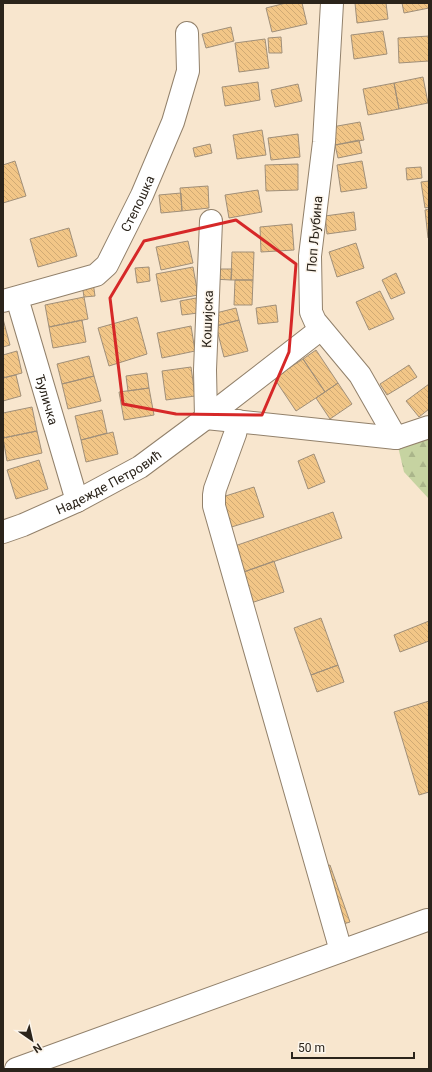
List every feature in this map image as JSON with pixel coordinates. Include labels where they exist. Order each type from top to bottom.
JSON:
[{"type":"street","name":"Поп Љубина","points":[[332,3],[324,142],[310,256],[312,312],[313,318],[321,329],[360,375],[396,438]]},
{"type":"street","name":"Степошка","points":[[10,299],[96,275],[107,265],[142,195],[173,122],[188,71],[187,33]]},
{"type":"street","name":"Кошијска","points":[[206,418],[205,370],[211,221]]},
{"type":"street","name":"Ђуличка","points":[[10,299],[77,501]]},
{"type":"street","name":"Надежде Петровић","points":[[3,532],[77,501],[140,467],[321,329]]},
{"type":"street","points":[[206,418],[396,438],[429,427]]},
{"type":"street","points":[[238,421],[235,434],[215,489],[213,501],[341,951]]},
{"type":"street","points":[[16,1069],[427,920]]},
{"type":"highlighted area","points":[[236,220],[296,264],[289,352],[262,415],[176,414],[123,404],[110,298],[144,241]]},
{"type":"green space","points":[[429,427],[429,499],[404,472],[396,438]]},
{"type":"building","points":[[286,3],[302,3],[307,24],[272,32],[266,8]]},
{"type":"building","points":[[355,3],[386,3],[388,19],[357,23]]},
{"type":"building","points":[[402,3],[429,3],[429,8],[404,13]]},
{"type":"building","points":[[231,27],[234,41],[206,48],[202,34]]},
{"type":"building","points":[[383,31],[387,54],[354,59],[351,35]]},
{"type":"building","points":[[429,36],[429,61],[399,63],[398,38]]},
{"type":"building","points":[[281,37],[282,53],[269,53],[268,38]]},
{"type":"building","points":[[265,39],[269,68],[239,72],[235,43]]},
{"type":"building","points":[[423,77],[428,103],[399,109],[394,83]]},
{"type":"building","points":[[258,82],[260,100],[225,106],[222,87]]},
{"type":"building","points":[[394,83],[399,109],[368,115],[363,89]]},
{"type":"building","points":[[298,84],[302,101],[275,107],[271,90]]},
{"type":"building","points":[[360,122],[364,140],[335,145],[332,127]]},
{"type":"building","points":[[262,130],[266,155],[237,159],[233,135]]},
{"type":"building","points":[[298,134],[300,157],[271,160],[268,138]]},
{"type":"building","points":[[359,140],[362,153],[338,158],[335,145]]},
{"type":"building","points":[[210,144],[212,153],[195,157],[193,148]]},
{"type":"building","points":[[15,161],[26,196],[3,203],[3,165]]},
{"type":"building","points":[[362,161],[367,188],[341,192],[337,165]]},
{"type":"building","points":[[298,164],[298,190],[266,191],[265,165]]},
{"type":"building","points":[[421,167],[422,178],[407,180],[406,168]]},
{"type":"building","points":[[429,181],[429,207],[425,208],[421,182]]},
{"type":"building","points":[[208,186],[209,208],[182,211],[180,188]]},
{"type":"building","points":[[258,190],[262,212],[229,218],[225,195]]},
{"type":"building","points":[[181,193],[182,211],[161,213],[159,195]]},
{"type":"building","points":[[429,209],[429,238],[428,238],[425,210]]},
{"type":"building","points":[[354,212],[356,230],[327,234],[325,216]]},
{"type":"building","points":[[292,224],[294,250],[261,252],[260,227]]},
{"type":"building","points":[[69,228],[77,256],[38,267],[30,239]]},
{"type":"building","points":[[188,241],[193,263],[161,270],[156,247]]},
{"type":"building","points":[[356,243],[364,268],[337,277],[329,252]]},
{"type":"building","points":[[232,252],[254,252],[253,280],[231,280]]},
{"type":"building","points":[[149,267],[150,281],[137,283],[135,268]]},
{"type":"building","points":[[193,267],[198,295],[161,302],[156,274]]},
{"type":"building","points":[[214,269],[232,269],[231,280],[213,279]]},
{"type":"building","points":[[396,273],[405,293],[391,299],[382,280]]},
{"type":"building","points":[[235,280],[253,280],[252,305],[234,305]]},
{"type":"building","points":[[93,282],[95,296],[84,297],[82,284]]},
{"type":"building","points":[[380,291],[394,319],[369,330],[356,302]]},
{"type":"building","points":[[84,297],[88,319],[49,327],[45,305]]},
{"type":"building","points":[[196,298],[198,313],[182,315],[180,301]]},
{"type":"building","points":[[276,305],[278,322],[258,324],[256,308]]},
{"type":"building","points":[[236,308],[239,320],[216,326],[212,314]]},
{"type":"building","points":[[137,317],[147,354],[109,366],[98,328]]},
{"type":"building","points":[[3,319],[10,345],[3,347]]},
{"type":"building","points":[[82,320],[86,342],[53,348],[49,327]]},
{"type":"building","points":[[239,320],[248,351],[224,357],[216,326]]},
{"type":"building","points":[[191,326],[195,351],[162,358],[157,333]]},
{"type":"building","points":[[316,350],[338,383],[325,392],[303,359]]},
{"type":"building","points":[[17,351],[22,373],[3,378],[3,355]]},
{"type":"building","points":[[89,356],[94,376],[62,384],[57,364]]},
{"type":"building","points":[[303,359],[325,392],[296,411],[274,378]]},
{"type":"building","points":[[409,365],[417,377],[387,395],[380,384]]},
{"type":"building","points":[[191,367],[195,396],[166,400],[162,371]]},
{"type":"building","points":[[147,373],[149,388],[128,391],[126,376]]},
{"type":"building","points":[[16,375],[21,396],[3,401],[3,378]]},
{"type":"building","points":[[94,376],[101,401],[68,409],[62,384]]},
{"type":"building","points":[[338,383],[352,404],[330,419],[316,398]]},
{"type":"building","points":[[429,384],[429,409],[419,417],[406,401]]},
{"type":"building","points":[[149,388],[154,415],[124,420],[119,392]]},
{"type":"building","points":[[32,407],[37,431],[3,438],[3,413]]},
{"type":"building","points":[[102,410],[107,433],[81,440],[75,416]]},
{"type":"building","points":[[37,431],[42,453],[7,461],[3,438]]},
{"type":"building","points":[[113,432],[118,454],[86,462],[81,440]]},
{"type":"building","points":[[314,454],[325,482],[308,489],[298,461]]},
{"type":"building","points":[[39,460],[48,489],[16,499],[7,470]]},
{"type":"building","points":[[254,487],[264,517],[225,529],[216,499]]},
{"type":"building","points":[[333,512],[342,538],[238,574],[229,548]]},
{"type":"building","points":[[274,561],[284,592],[248,604],[238,574]]},
{"type":"building","points":[[321,618],[338,665],[311,675],[294,628]]},
{"type":"building","points":[[429,621],[429,641],[400,652],[394,635]]},
{"type":"building","points":[[338,665],[344,682],[317,692],[311,675]]},
{"type":"building","points":[[429,701],[429,792],[419,795],[394,712]]},
{"type":"building","points":[[330,865],[350,922],[340,925],[320,868]]}]
